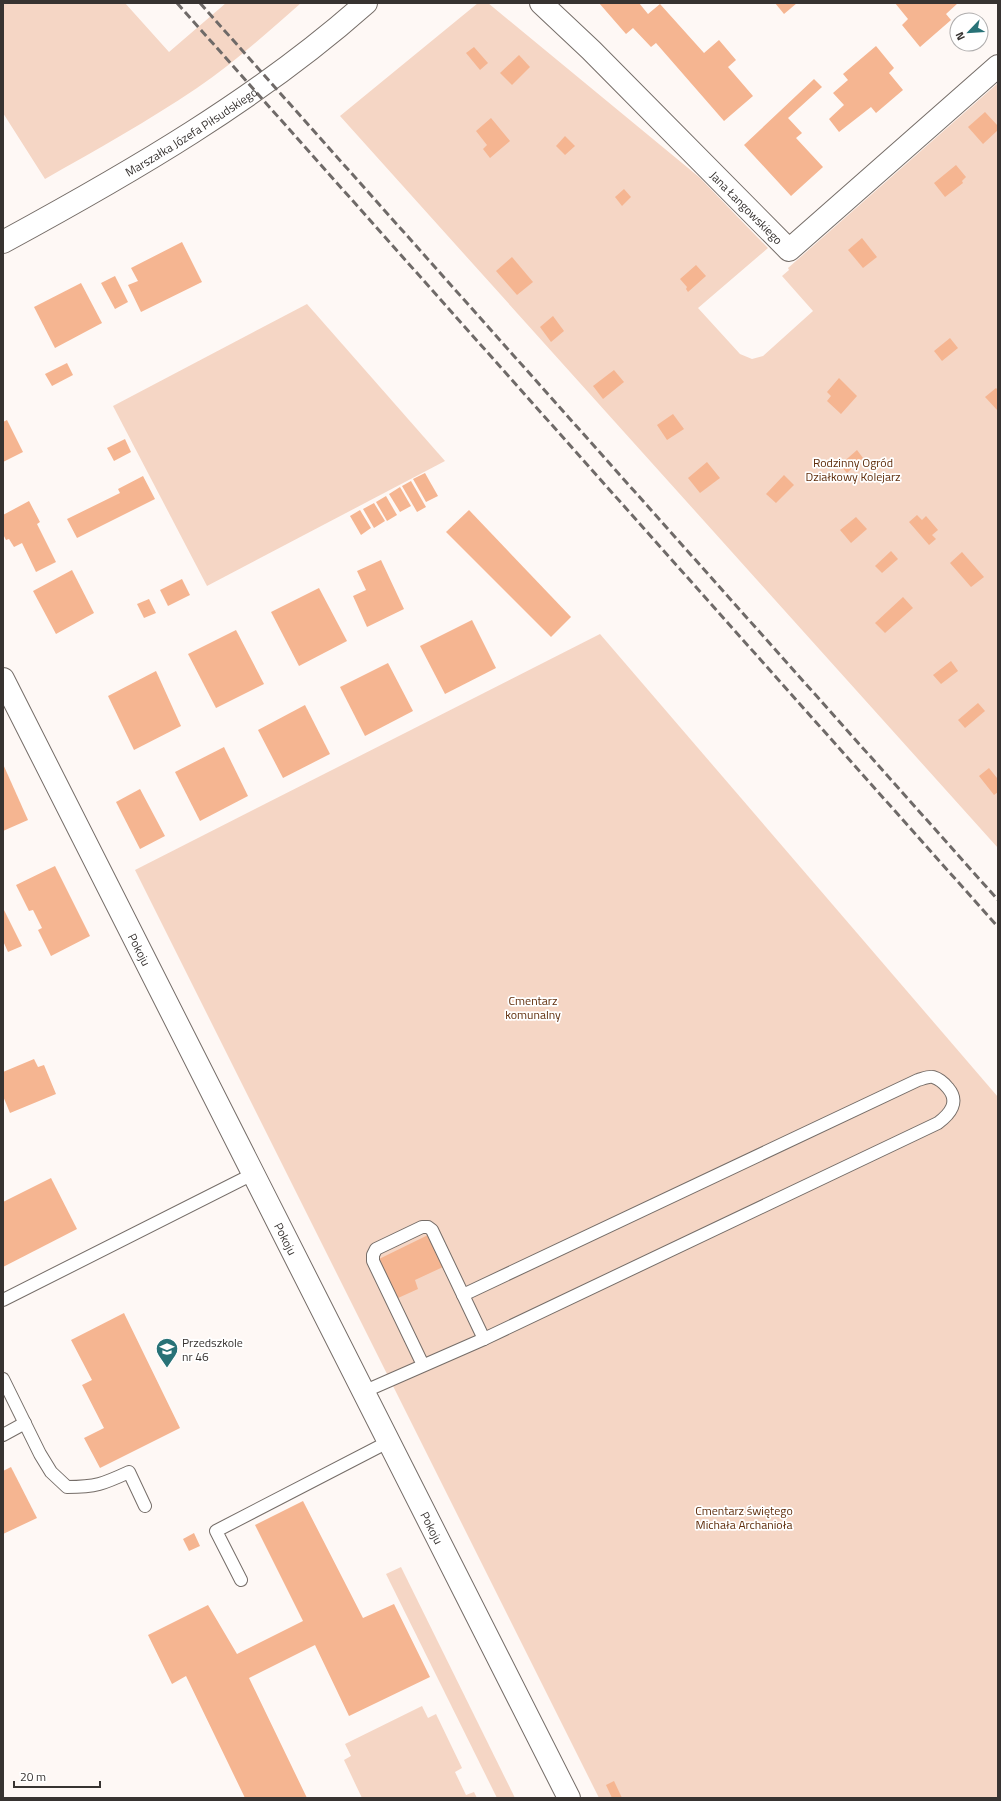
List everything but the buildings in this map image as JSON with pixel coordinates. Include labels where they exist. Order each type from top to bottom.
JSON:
[{"type":"street","name":"Marszałka Józefa Piłsudskiego","points":[[3,242],[107,184],[250,94],[324,38],[366,3]]},
{"type":"street","name":"Jana Łangowskiego","points":[[541,3],[591,50],[789,250],[998,66]]},
{"type":"street","name":"Pokoju","points":[[6,694],[253,1174],[568,1798]]},
{"type":"lane","points":[[363,1392],[484,1339],[938,1123],[948,1115],[954,1104],[953,1094],[943,1082],[932,1077],[918,1080],[463,1295]]},
{"type":"lane","points":[[3,1300],[253,1174]]},
{"type":"lane","points":[[423,1365],[373,1261],[372,1255],[376,1249],[422,1227],[428,1227],[432,1230],[484,1339]]},
{"type":"lane","points":[[3,1379],[40,1454],[51,1472],[67,1487],[91,1487],[106,1483],[129,1472],[145,1506]]},
{"type":"lane","points":[[3,1435],[25,1424]]},
{"type":"lane","points":[[241,1580],[216,1531],[388,1442]]},
{"type":"green space","points":[[3,3],[125,3],[169,52],[226,3],[301,3],[237,58],[197,88],[141,124],[45,179],[3,113]]},
{"type":"green space","name":"Rodzinny Ogród Działkowy Kolejarz","points":[[478,3],[488,3],[699,177],[768,248],[698,308],[740,354],[752,359],[763,356],[813,311],[782,276],[789,270],[788,268],[998,83],[998,848],[340,116]]},
{"type":"green space","points":[[307,304],[445,461],[207,586],[113,406]]},
{"type":"green space","points":[[600,634],[998,1097],[998,1798],[599,1798],[135,870]]},
{"type":"green space","points":[[401,1567],[515,1798],[497,1798],[386,1574]]},
{"type":"green space","points":[[422,1706],[428,1718],[436,1714],[462,1768],[455,1772],[466,1795],[474,1792],[477,1798],[362,1798],[344,1760],[351,1756],[345,1744]]},
{"type":"railway","points":[[177,3],[998,927]]},
{"type":"railway","points":[[200,3],[998,900]]},
{"type":"place","name":"Przedszkole nr 46","points":[[167,1368]]},
{"type":"park label","name":"Cmentarz komunalny","points":[[533,1007]]},
{"type":"park label","name":"Cmentarz świętego Michała Archanioła","points":[[744,1517]]}]
